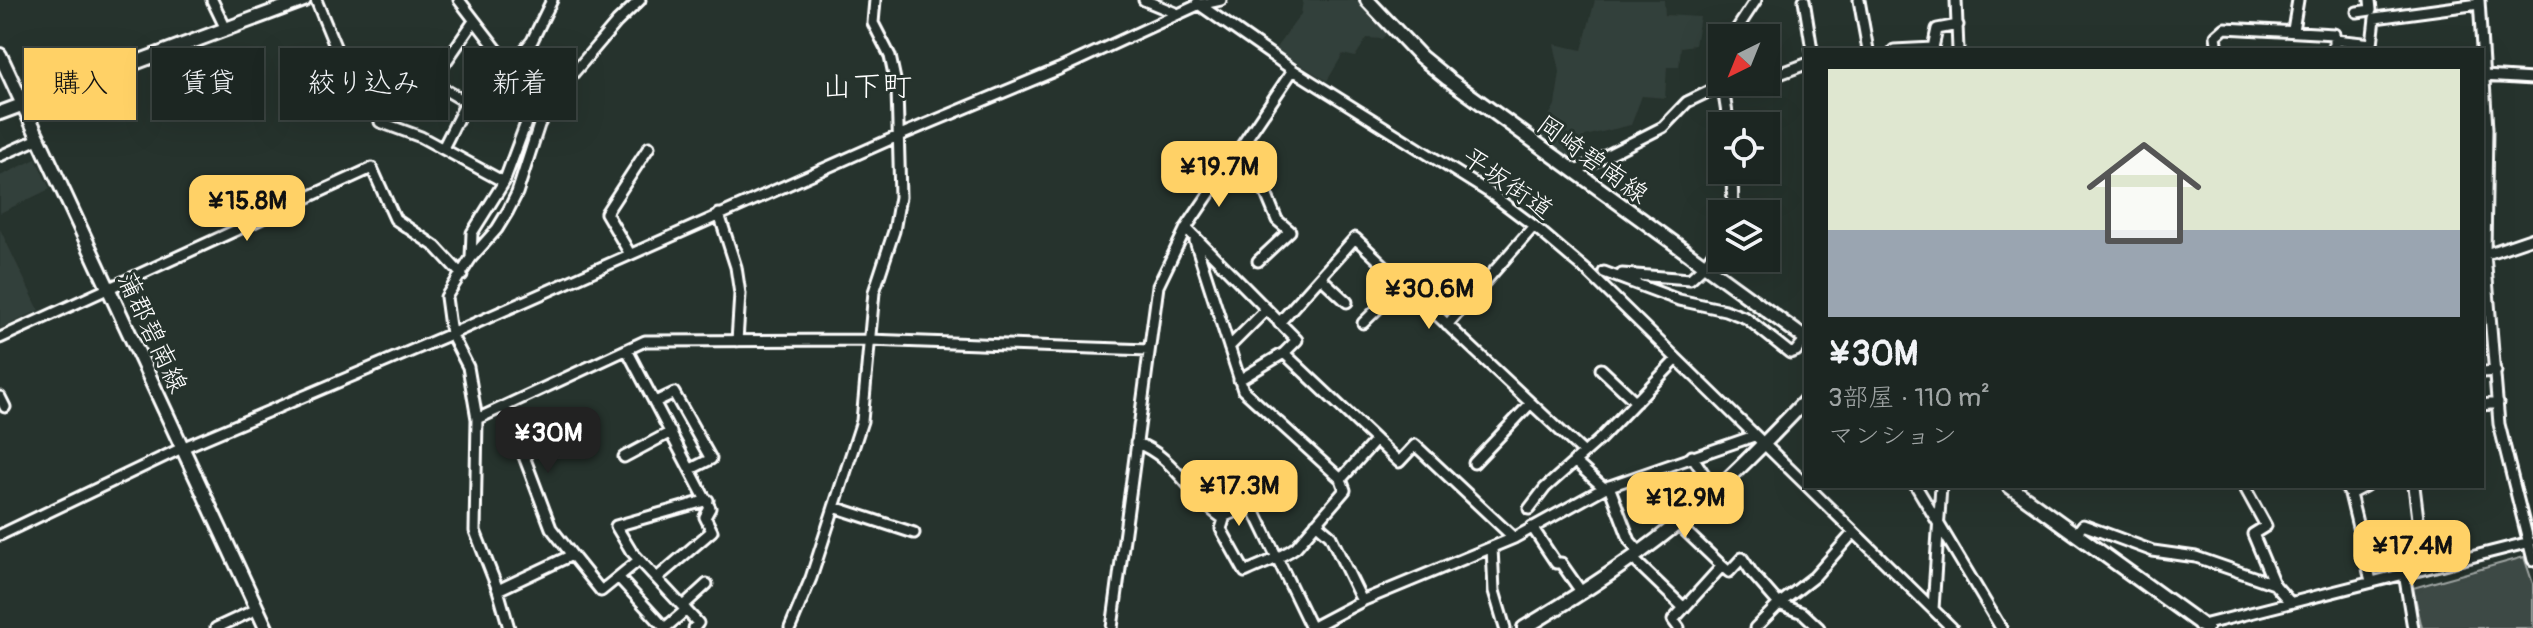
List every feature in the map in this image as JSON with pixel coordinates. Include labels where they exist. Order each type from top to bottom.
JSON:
[{"type":"main road","points":[[136,62],[226,29],[281,4],[304,0]]},
{"type":"main road","name":"岡崎碧南線","points":[[1367,0],[1421,57],[1448,79],[1804,338]]},
{"type":"main road","name":"蒲郡碧南線","points":[[0,55],[24,104]]},
{"type":"main road","points":[[0,113],[24,104]]},
{"type":"main road","name":"蒲郡碧南線","points":[[32,120],[266,628]]},
{"type":"main road","points":[[1524,628],[1582,593],[1677,523],[1717,488],[1759,440],[1804,403]]},
{"type":"main road","points":[[2012,488],[2201,627]]},
{"type":"street","points":[[212,0],[226,29]]},
{"type":"street","points":[[316,0],[336,48]]},
{"type":"street","points":[[459,0],[495,48]]},
{"type":"street","points":[[526,48],[552,0]]},
{"type":"street","points":[[509,628],[475,531],[477,419],[468,367],[451,334],[446,297],[471,258],[497,229],[508,211],[539,125],[554,96],[617,22],[640,0]]},
{"type":"street","points":[[790,628],[862,421],[874,292],[894,231],[900,197],[897,89],[890,56],[873,23],[875,0]]},
{"type":"street","points":[[1144,0],[1178,14]]},
{"type":"street","points":[[0,535],[182,448],[1059,69],[1178,14],[1197,2],[1221,0]]},
{"type":"street","points":[[1740,24],[1756,0]]},
{"type":"street","points":[[1804,0],[1812,48]]},
{"type":"street","points":[[1859,0],[1868,48]]},
{"type":"street","points":[[1956,0],[1958,48]]},
{"type":"street","points":[[2293,30],[2298,0]]},
{"type":"street","points":[[2357,12],[2371,10],[2370,0]]},
{"type":"street","name":"平坂街道","points":[[1197,2],[1293,70],[1490,193],[1534,226],[1587,271],[1759,440]]},
{"type":"street","points":[[2218,48],[2216,36],[2225,28],[2334,34],[2335,45],[2372,44],[2375,18],[2479,2],[2482,48]]},
{"type":"street","points":[[464,101],[432,82],[474,21]]},
{"type":"street","points":[[1933,48],[1937,29],[1958,25]]},
{"type":"street","points":[[1780,74],[1804,65]]},
{"type":"street","points":[[1112,628],[1158,286],[1186,228],[1293,70]]},
{"type":"street","points":[[2533,79],[2484,76],[2484,255],[2498,403],[2503,447],[2533,560]]},
{"type":"street","points":[[1574,172],[1663,127],[1687,102],[1708,91]]},
{"type":"street","points":[[443,148],[464,106]]},
{"type":"street","points":[[381,120],[443,148],[504,182]]},
{"type":"street","points":[[471,258],[472,233],[504,182],[527,120]]},
{"type":"street","points":[[0,156],[40,138]]},
{"type":"street","points":[[1245,143],[1277,220],[1290,231],[1258,261]]},
{"type":"street","points":[[630,254],[606,213],[649,147]]},
{"type":"street","points":[[0,338],[372,168],[395,219],[436,247],[462,275]]},
{"type":"street","points":[[719,214],[736,267],[740,294],[737,341]]},
{"type":"street","points":[[1447,325],[1534,226]]},
{"type":"street","points":[[1186,228],[1297,340],[1284,353],[1239,380]]},
{"type":"street","points":[[1279,323],[1355,238],[1584,453]]},
{"type":"street","points":[[2484,255],[2533,238]]},
{"type":"street","points":[[1195,240],[1243,390],[1341,479],[1345,490],[1292,550],[1276,558],[1245,572],[1221,529],[1225,516],[1250,507],[1254,510],[1276,558],[1311,628],[1362,601],[1514,538],[1606,487],[1692,456],[1759,440],[1804,484]]},
{"type":"street","points":[[1587,271],[1645,278],[1690,279],[1708,260]]},
{"type":"street","points":[[1604,272],[1679,300],[1746,318],[1793,354],[1804,341]]},
{"type":"street","points":[[1320,277],[1347,302]]},
{"type":"street","points":[[1363,323],[1403,284]]},
{"type":"street","points":[[1229,347],[1266,310]]},
{"type":"street","points":[[477,419],[645,341],[869,340],[1149,350]]},
{"type":"street","points":[[627,350],[710,508],[705,517],[712,531],[657,578]]},
{"type":"street","points":[[1284,353],[1399,462],[1415,445],[1514,538]]},
{"type":"street","points":[[1529,509],[1545,488],[1676,360]]},
{"type":"street","points":[[1601,369],[1636,402]]},
{"type":"street","points":[[2484,372],[2496,371]]},
{"type":"street","points":[[655,402],[674,393],[711,459],[691,469]]},
{"type":"street","points":[[0,397],[5,407]]},
{"type":"street","points":[[2484,405],[2498,403]]},
{"type":"street","points":[[1474,463],[1530,404]]},
{"type":"street","points":[[505,406],[551,528],[601,591],[639,560]]},
{"type":"street","points":[[624,457],[671,432]]},
{"type":"street","points":[[1341,479],[1376,440]]},
{"type":"street","points":[[1136,443],[1164,459],[1213,512],[1224,519]]},
{"type":"street","points":[[1692,456],[1717,488]]},
{"type":"street","points":[[1574,461],[1606,487],[1636,555],[1684,608]]},
{"type":"street","points":[[1808,488],[1952,628]]},
{"type":"street","points":[[1917,488],[2001,628]]},
{"type":"street","points":[[1933,609],[1941,488]]},
{"type":"street","points":[[2245,488],[2266,526],[2253,534],[2274,584],[2289,601]]},
{"type":"street","points":[[2414,488],[2424,568]]},
{"type":"street","points":[[2348,490],[2371,581]]},
{"type":"street","points":[[694,628],[698,623],[631,551],[616,526],[708,500]]},
{"type":"street","points":[[834,507],[914,533]]},
{"type":"street","points":[[1316,523],[1330,535],[1362,601]]},
{"type":"street","points":[[1677,523],[1729,572],[1742,558],[1779,604],[1803,613],[1819,628]]},
{"type":"street","points":[[2076,534],[2083,525],[2153,551],[2196,557],[2274,584]]},
{"type":"street","points":[[1532,527],[1556,563],[1561,563],[1582,593]]},
{"type":"street","points":[[1755,628],[1779,604],[1814,577],[1854,532]]},
{"type":"street","points":[[2201,627],[2289,601],[2530,542]]},
{"type":"street","points":[[1492,547],[1494,591],[1505,628]]},
{"type":"street","points":[[498,590],[572,555]]},
{"type":"street","points":[[1679,628],[1673,620],[1722,566]]},
{"type":"street","points":[[2404,573],[2413,628]]},
{"type":"street","points":[[618,577],[665,628],[707,584]]},
{"type":"street","points":[[216,628],[257,609]]},
{"type":"street","points":[[796,617],[799,628]]},
{"type":"shaded area","points":[[1303,0],[1359,0],[1388,32],[1382,39],[1367,38],[1355,57],[1343,54],[1327,81],[1275,49],[1301,14]]},
{"type":"shaded area","points":[[1595,0],[1664,0],[1665,15],[1700,17],[1695,45],[1681,47],[1679,67],[1667,67],[1665,98],[1642,96],[1631,125],[1585,136],[1574,162],[1539,134],[1555,105],[1560,72],[1554,44],[1582,50]]},
{"type":"shaded area","points":[[36,159],[50,189],[0,213],[0,176]]},
{"type":"shaded area","points":[[0,229],[39,310],[0,329]]},
{"type":"shaded area","points":[[2524,557],[2533,584],[2533,628],[2422,628],[2413,588]]},
{"type":"district","name":"山下町","points":[[867,86]]}]
